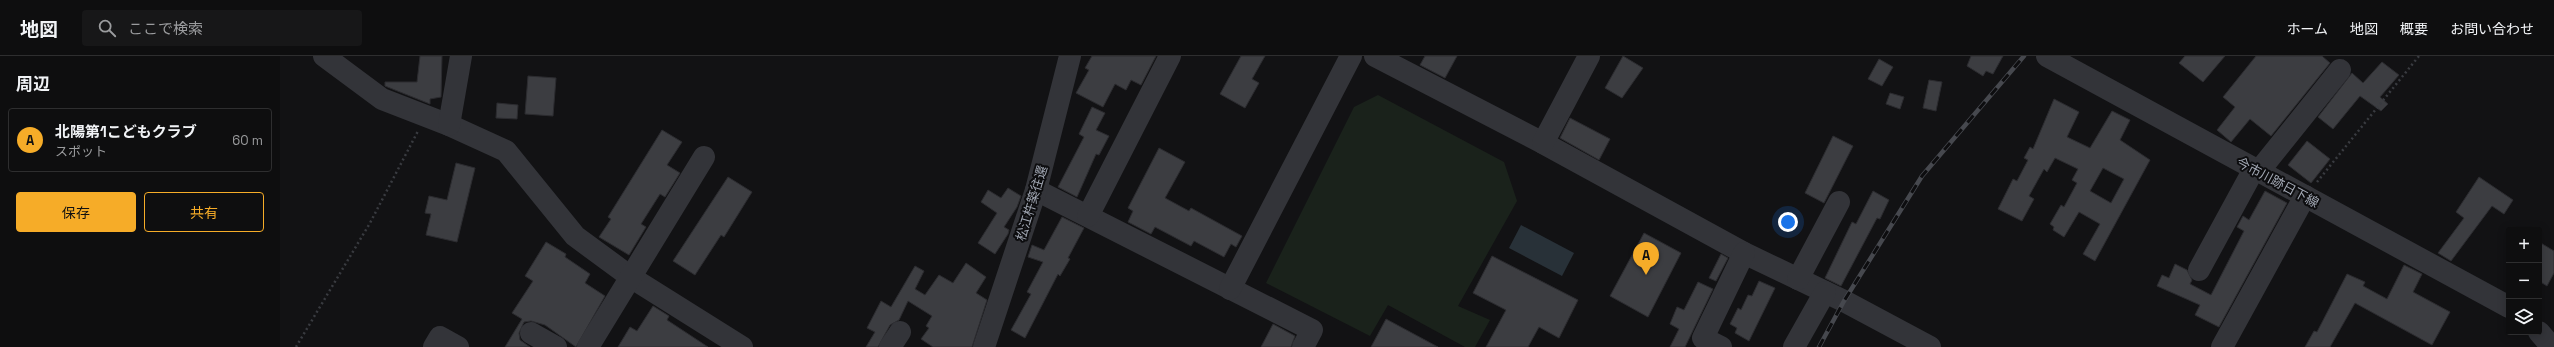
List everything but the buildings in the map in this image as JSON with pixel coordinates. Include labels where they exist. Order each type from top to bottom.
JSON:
[{"type":"street","points":[[324,56],[382,99],[449,125],[506,151],[575,236],[632,278],[742,347]]},
{"type":"street","points":[[449,125],[461,56]]},
{"type":"street","name":"松江杵築往還","points":[[984,347],[1036,190],[1070,56]]},
{"type":"street","points":[[1088,216],[1170,56]]},
{"type":"street","points":[[1230,289],[1351,56]]},
{"type":"street","points":[[1375,56],[1543,143],[1744,253],[1825,292],[1930,347]]},
{"type":"street","points":[[1543,143],[1589,56]]},
{"type":"street","name":"今市川跡日下線","points":[[2051,57],[2506,305]]},
{"type":"street","points":[[2199,270],[2256,170],[2340,70]]},
{"type":"street","points":[[588,347],[632,278],[704,157]]},
{"type":"street","points":[[1036,190],[1312,330],[1303,347]]},
{"type":"street","points":[[2222,347],[2305,196]]},
{"type":"street","points":[[1798,279],[1839,202]]},
{"type":"street","points":[[1721,347],[1703,338],[1744,253]]},
{"type":"street","points":[[1794,347],[1825,292]]},
{"type":"street","points":[[531,333],[556,347]]},
{"type":"street","points":[[2542,335],[2552,347]]},
{"type":"street","points":[[434,347],[440,337],[458,347]]},
{"type":"path","points":[[2305,196],[2419,56]]},
{"type":"path","points":[[296,347],[370,223],[426,117]]},
{"type":"shaded area","points":[[1378,95],[1504,162],[1517,201],[1458,306],[1490,320],[1475,347],[1465,347],[1388,305],[1370,336],[1266,283],[1354,107]]},
{"type":"shaded area","points":[[1521,225],[1574,253],[1562,276],[1509,248]]},
{"type":"railway","points":[[1819,347],[1844,301],[1922,176],[2024,56]]},
{"type":"place","name":"北陽第1こどもクラブ","points":[[1646,275]]}]
